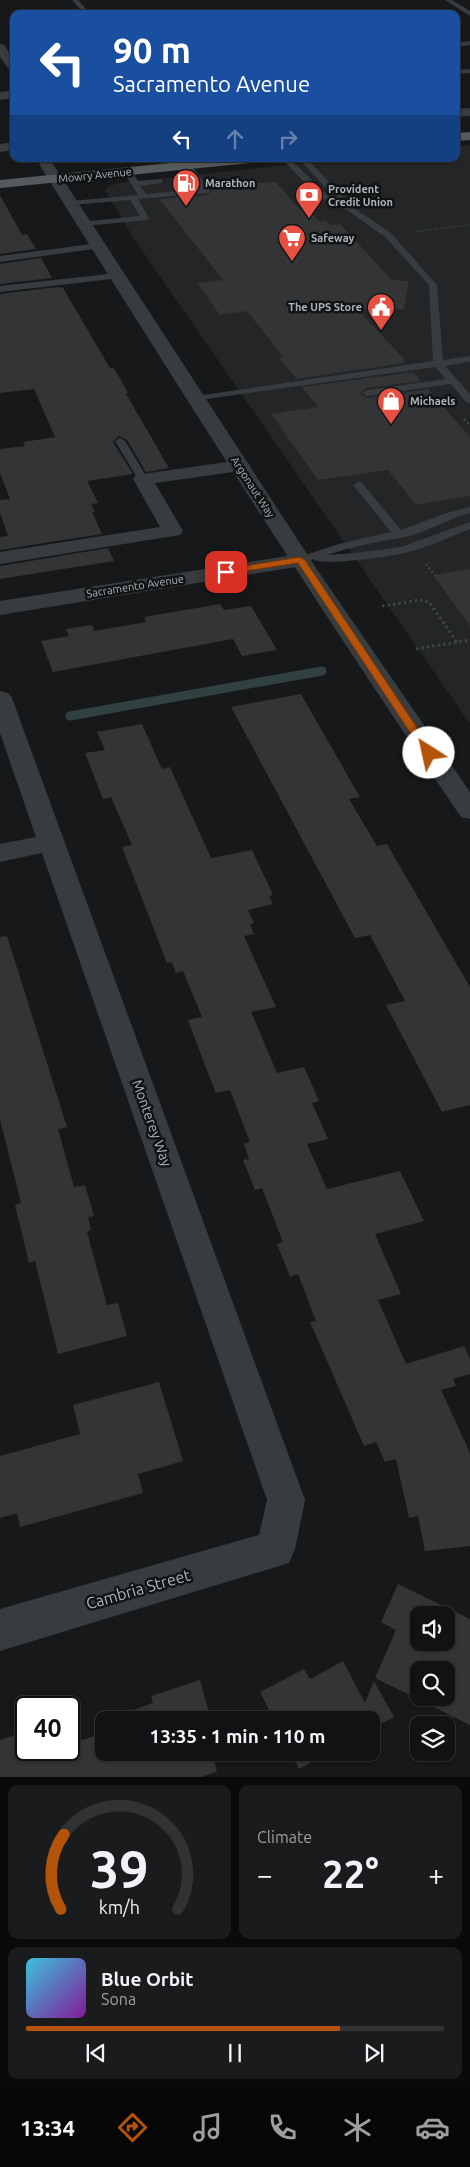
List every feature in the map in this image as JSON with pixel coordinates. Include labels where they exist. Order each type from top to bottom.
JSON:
[{"type":"main road","name":"Mowry Avenue","points":[[0,184],[48,166],[194,175],[240,162]]},
{"type":"street","points":[[0,48],[10,62]]},
{"type":"street","name":"Argonaut Way","points":[[48,166],[300,560],[388,694],[470,811]]},
{"type":"street","points":[[0,558],[173,531],[143,479],[240,466]]},
{"type":"street","name":"Sacramento Avenue","points":[[0,608],[300,560]]},
{"type":"street","name":"Monterey Way","points":[[0,698],[286,1500],[275,1549]]},
{"type":"street","points":[[0,853],[52,842]]},
{"type":"street","name":"Cambria Street","points":[[0,1630],[275,1549]]},
{"type":"lane","points":[[76,0],[85,10]]},
{"type":"lane","points":[[448,0],[470,14]]},
{"type":"lane","points":[[289,162],[322,195],[350,208],[388,235],[433,285],[438,364],[470,400]]},
{"type":"lane","points":[[306,162],[350,208]]},
{"type":"lane","points":[[127,171],[138,190]]},
{"type":"lane","points":[[138,190],[206,190],[194,175],[179,182]]},
{"type":"lane","points":[[84,224],[117,210],[138,190],[161,184]]},
{"type":"lane","points":[[71,203],[117,210],[145,218],[132,197]]},
{"type":"lane","points":[[0,259],[98,246]]},
{"type":"lane","points":[[0,289],[117,276]]},
{"type":"lane","points":[[196,399],[470,359]]},
{"type":"lane","points":[[367,393],[453,381]]},
{"type":"lane","points":[[120,441],[143,479]]},
{"type":"lane","points":[[358,485],[399,535]]},
{"type":"lane","points":[[300,560],[346,545],[399,535],[450,515],[470,510]]},
{"type":"lane","points":[[300,560],[355,557],[403,550],[470,525]]},
{"type":"path","points":[[382,606],[420,600],[428,602],[457,642]]},
{"type":"path","points":[[416,649],[470,640]]},
{"type":"shaded area","points":[[470,145],[470,724],[134,239],[105,190],[119,183],[314,162],[460,162],[460,146]]},
{"type":"building","name":"Safeway","points":[[276,182],[300,210],[308,209],[319,221],[325,220],[330,225],[340,224],[392,280],[409,281],[404,309],[357,309],[406,361],[403,361],[405,363],[296,379],[279,358],[283,357],[247,311],[220,315],[197,283],[223,280],[159,199],[206,195],[212,191],[209,186]]},
{"type":"building","points":[[0,195],[22,235],[27,234],[36,249],[0,254]]},
{"type":"building","points":[[41,258],[52,278],[0,284],[0,264]]},
{"type":"building","points":[[57,287],[63,288],[110,368],[114,368],[128,393],[126,394],[169,468],[146,472],[127,440],[119,436],[113,442],[133,474],[87,481],[98,503],[91,504],[95,512],[92,512],[102,534],[0,550],[0,537],[8,536],[0,513],[0,500],[10,499],[0,473],[0,449],[25,446],[23,442],[55,437],[34,389],[0,393],[0,294]]},
{"type":"building","points":[[413,372],[421,381],[367,388],[360,394],[367,398],[428,389],[470,437],[470,496],[416,505],[388,470],[318,480],[271,414],[318,407],[302,387]]},
{"type":"building","points":[[108,548],[114,561],[0,579],[0,566]]},
{"type":"building","points":[[470,569],[470,626],[433,575]]},
{"type":"building","points":[[220,604],[224,610],[251,606],[277,650],[242,656],[233,639],[53,672],[41,641],[69,636],[66,629],[92,625],[94,631],[146,622],[144,617]]},
{"type":"building","points":[[301,694],[360,797],[349,799],[377,846],[387,844],[470,987],[470,1105],[442,1112],[386,1005],[405,1001],[370,935],[355,938],[231,707]]},
{"type":"building","points":[[142,724],[162,769],[170,767],[211,858],[252,850],[273,895],[269,896],[273,904],[248,910],[254,923],[250,924],[254,934],[244,936],[276,1007],[251,1012],[277,1073],[304,1067],[319,1101],[312,1103],[328,1139],[307,1144],[327,1189],[400,1171],[424,1221],[375,1234],[401,1294],[378,1300],[406,1364],[464,1346],[470,1359],[470,1374],[453,1379],[456,1386],[441,1390],[470,1453],[470,1546],[425,1551],[418,1516],[409,1518],[396,1459],[385,1462],[376,1442],[364,1446],[310,1322],[316,1321],[298,1274],[290,1277],[277,1244],[283,1242],[262,1188],[255,1190],[243,1160],[249,1159],[244,1144],[250,1142],[230,1090],[216,1093],[206,1068],[188,1020],[202,1017],[183,971],[176,973],[172,962],[167,963],[122,847],[132,845],[111,797],[103,799],[85,753],[105,750],[97,732]]},
{"type":"building","points":[[7,936],[67,1127],[58,1129],[74,1187],[85,1185],[94,1216],[88,1217],[91,1230],[87,1232],[107,1305],[118,1303],[127,1336],[58,1354],[35,1261],[29,1263],[15,1205],[21,1203],[0,1120],[0,937]]},
{"type":"building","points":[[159,1382],[183,1461],[138,1474],[143,1493],[20,1527],[17,1513],[0,1518],[0,1456],[80,1434],[73,1405]]},
{"type":"building","points":[[398,1584],[443,1606],[410,1606],[410,1651],[455,1651],[455,1612],[470,1619],[470,1725],[432,1706],[455,1706],[455,1661],[410,1661],[410,1695],[375,1678],[396,1630],[381,1622]]},
{"type":"building","points":[[343,1661],[365,1703],[374,1681],[394,1717],[380,1724],[380,1711],[270,1711],[260,1692],[304,1669],[310,1679]]},
{"type":"building","points":[[200,1680],[209,1711],[130,1711],[153,1703],[151,1696]]},
{"type":"building","points":[[15,1735],[15,1761],[80,1761],[80,1741],[95,1736],[95,1761],[214,1761],[217,1772],[201,1777],[0,1777],[0,1740]]},
{"type":"building","points":[[295,1761],[313,1761],[299,1769]]},
{"type":"waterway","points":[[70,716],[322,671]]},
{"type":"place","name":"Marathon","points":[[186,207]]},
{"type":"place","name":"Provident Credit Union","points":[[309,219]]},
{"type":"place","name":"Safeway","points":[[292,262]]},
{"type":"place","name":"The UPS Store","points":[[381,331]]},
{"type":"place","name":"Michaels","points":[[391,425]]},
{"type":"route","points":[[226,572],[300,560],[429,753]]}]
